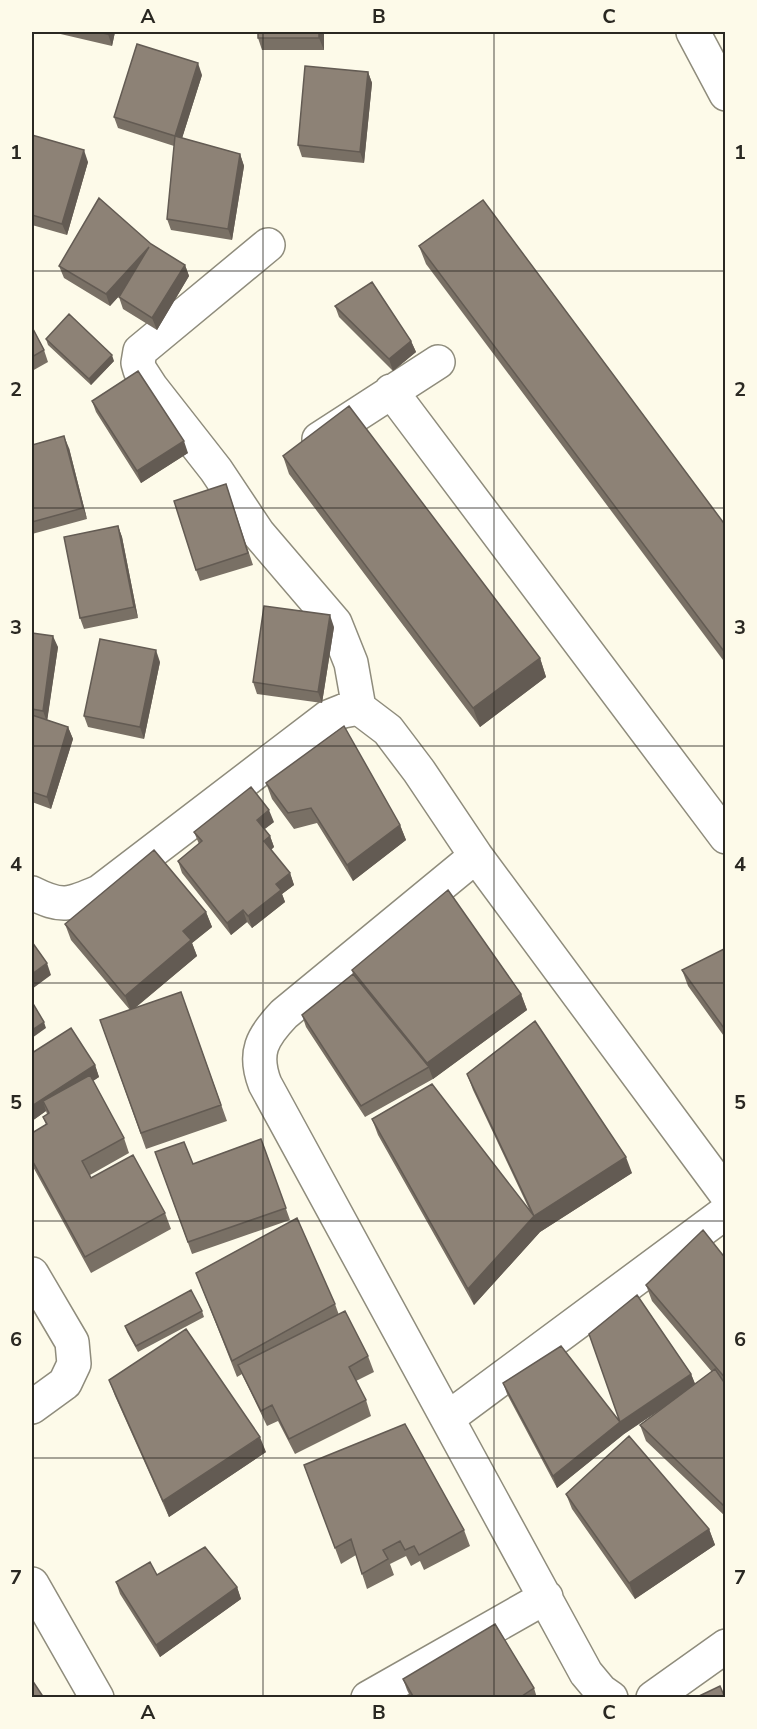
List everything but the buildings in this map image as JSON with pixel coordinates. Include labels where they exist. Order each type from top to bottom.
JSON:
[{"type":"street","points":[[693,32],[726,94]]},
{"type":"street","points":[[268,245],[140,351],[138,363],[140,370],[216,470],[258,533],[335,623],[351,663],[359,708],[388,730],[419,771],[476,856],[726,1194]]},
{"type":"street","points":[[310,445],[438,362]]},
{"type":"street","points":[[391,391],[726,837]]},
{"type":"street","points":[[32,893],[45,900],[71,904],[99,892],[328,717],[359,708]]},
{"type":"street","points":[[476,856],[284,1014],[272,1026],[266,1037],[260,1052],[259,1067],[266,1084],[586,1672],[601,1691],[611,1698]]},
{"type":"street","points":[[448,1418],[726,1212]]},
{"type":"street","points":[[32,1274],[72,1342],[74,1365],[65,1383],[32,1407]]},
{"type":"street","points":[[32,1584],[98,1698]]},
{"type":"street","points":[[368,1698],[546,1597]]},
{"type":"street","points":[[653,1698],[726,1646]]}]
